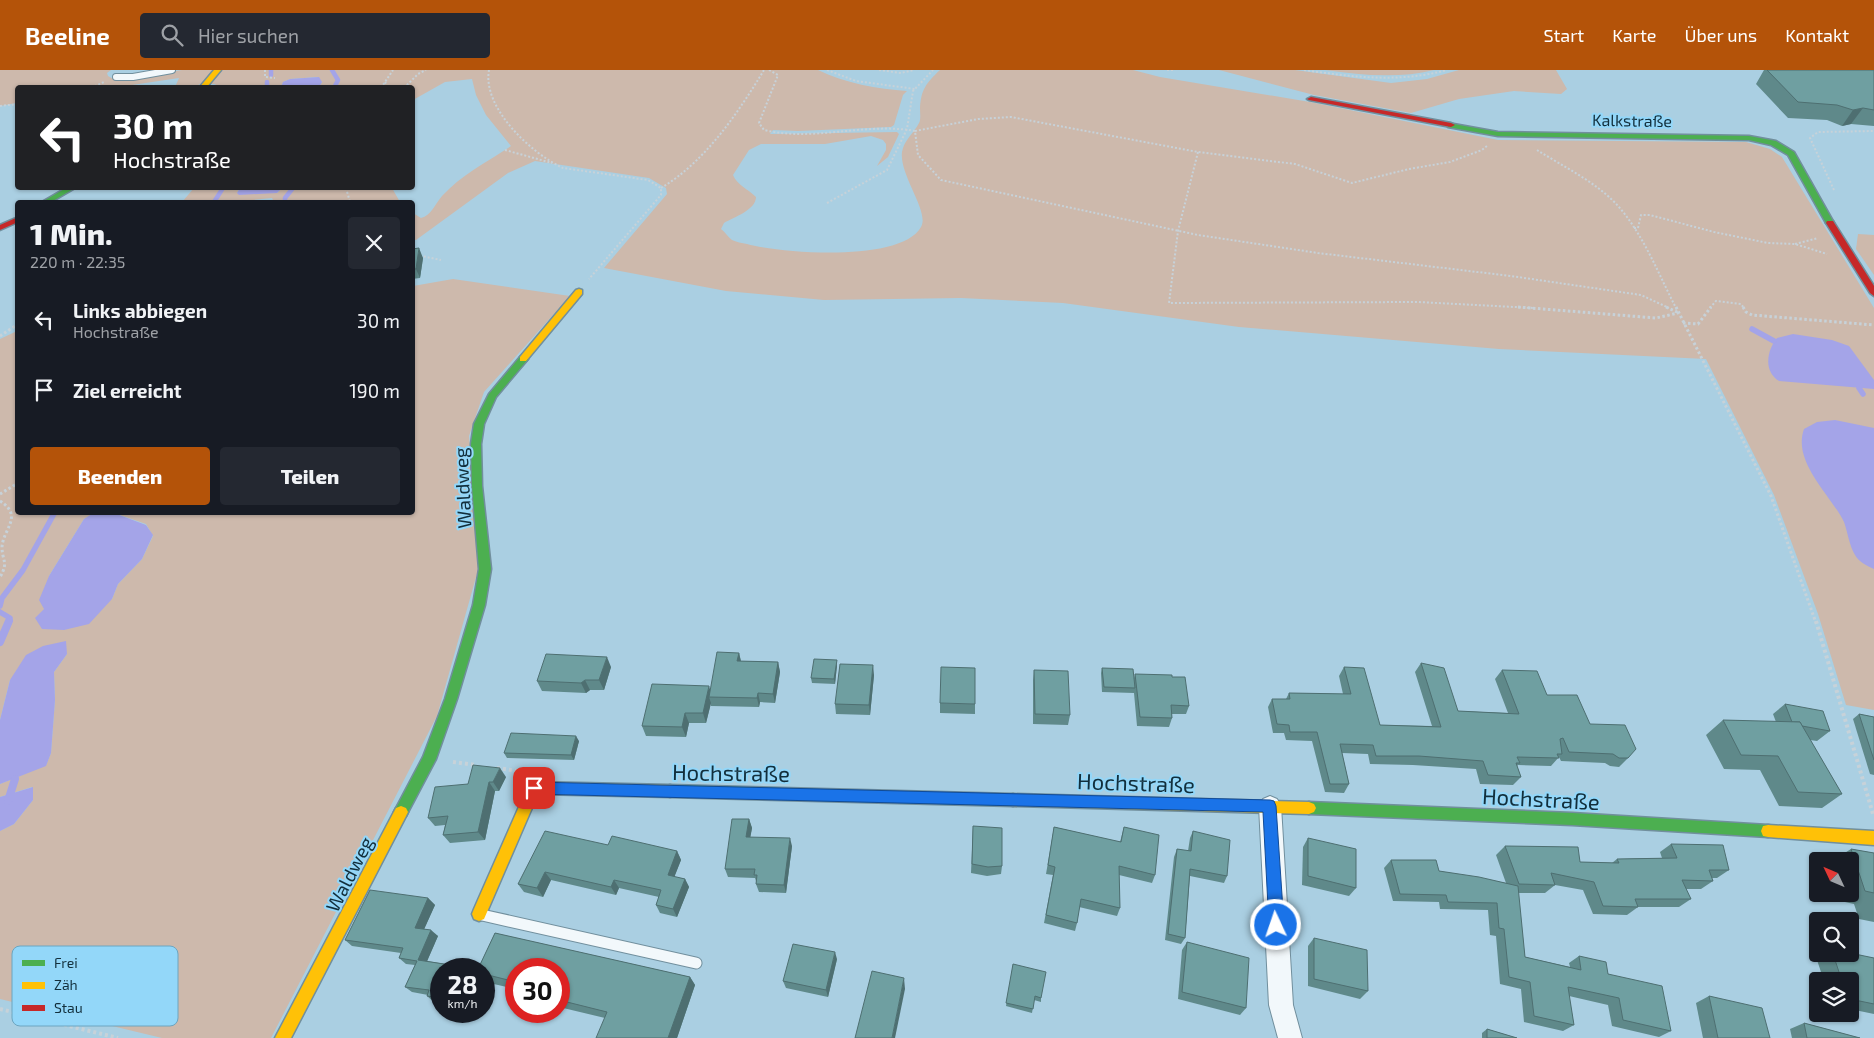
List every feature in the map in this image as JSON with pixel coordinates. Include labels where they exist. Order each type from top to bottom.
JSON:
[{"type":"street","points":[[205,85],[218,70]]},
{"type":"street","name":"Kalkstraße","points":[[1311,99],[1498,134],[1749,138],[1773,143],[1791,154],[1827,219],[1874,293]]},
{"type":"street","points":[[50,200],[67,190]]},
{"type":"street","points":[[0,228],[15,220]]},
{"type":"street","name":"Waldweg","points":[[283,1038],[428,759],[452,699],[479,605],[485,569],[477,486],[476,444],[479,424],[492,396],[579,292]]},
{"type":"street","points":[[479,914],[534,788]]},
{"type":"street","name":"Hochstraße","points":[[534,788],[1270,806],[1572,819],[1874,838]]},
{"type":"street","points":[[1270,806],[1281,1005],[1290,1038]]},
{"type":"lane","points":[[116,77],[133,77],[172,70]]},
{"type":"lane","points":[[479,914],[696,963]]},
{"type":"path","points":[[265,70],[265,77],[275,78]]},
{"type":"path","points":[[383,85],[393,70]]},
{"type":"path","points":[[407,85],[418,74],[426,70]]},
{"type":"path","points":[[488,70],[487,81],[504,118],[512,130],[552,163]]},
{"type":"path","points":[[661,188],[670,184],[708,147],[751,93],[764,70]]},
{"type":"path","points":[[768,70],[778,75],[759,123],[760,127],[769,133],[809,134],[899,128],[915,130],[978,119],[1011,117],[1198,152],[1295,164],[1352,183],[1409,169],[1450,162],[1482,150],[1498,134]]},
{"type":"path","points":[[827,70],[840,76],[890,88],[915,89]]},
{"type":"path","points":[[879,70],[901,73],[914,70]]},
{"type":"path","points":[[827,203],[887,170],[907,129],[915,89],[933,70]]},
{"type":"path","points":[[1167,70],[1175,70]]},
{"type":"path","points":[[1304,70],[1391,78],[1417,77],[1447,70]]},
{"type":"path","points":[[0,106],[15,104]]},
{"type":"path","points":[[915,130],[918,155],[940,180],[1178,231],[1318,253],[1511,276],[1641,295],[1679,313]]},
{"type":"path","points":[[1834,191],[1810,138],[1818,132],[1874,131]]},
{"type":"path","points":[[1520,135],[1532,148],[1603,192],[1619,207],[1634,228],[1679,313],[1771,496],[1814,616],[1874,816]]},
{"type":"path","points":[[505,150],[552,163],[563,168],[648,180],[661,188]]},
{"type":"path","points":[[1198,152],[1178,231],[1169,303],[1418,302],[1493,305],[1656,318],[1679,313]]},
{"type":"path","points":[[579,292],[661,195],[661,188]]},
{"type":"path","points":[[1634,228],[1638,228],[1641,215],[1650,215],[1714,232],[1768,243],[1795,244],[1841,258],[1853,259]]},
{"type":"path","points":[[415,255],[441,260]]},
{"type":"path","points":[[1684,323],[1698,324],[1716,301],[1741,304],[1746,312],[1752,315],[1874,325]]},
{"type":"path","points":[[0,336],[15,326]]},
{"type":"path","points":[[0,494],[15,486]]},
{"type":"path","points":[[0,501],[10,510],[12,520],[2,546],[7,560],[7,567],[0,577]]},
{"type":"path","points":[[428,759],[486,767]]},
{"type":"path","points":[[495,768],[531,773],[534,788]]},
{"type":"path","points":[[69,1026],[118,1038]]},
{"type":"shaded area","points":[[0,70],[111,70],[107,73],[108,76],[115,80],[182,70],[818,70],[861,85],[907,91],[903,95],[894,125],[891,127],[798,131],[773,130],[770,134],[897,132],[899,134],[888,157],[877,166],[886,150],[886,144],[883,140],[871,136],[825,144],[761,144],[749,150],[733,175],[740,184],[756,197],[755,202],[749,209],[724,223],[721,229],[732,240],[763,247],[811,252],[866,251],[890,246],[909,238],[921,227],[923,220],[921,212],[905,171],[902,152],[905,144],[920,122],[923,91],[940,70],[1133,70],[1160,77],[1310,102],[1498,140],[1746,142],[1770,149],[1782,157],[1874,308],[1874,710],[1846,705],[1818,614],[1774,495],[1706,359],[1499,349],[1239,327],[1063,303],[961,298],[824,300],[726,291],[604,268],[667,194],[666,188],[649,178],[535,161],[508,173],[415,240],[415,214],[421,218],[428,215],[449,188],[511,146],[486,115],[476,95],[472,79],[445,82],[415,99],[415,85],[320,85],[322,82],[318,77],[290,79],[283,82],[282,85],[176,85],[179,78],[132,85],[15,85],[15,103],[0,106]]},
{"type":"shaded area","points":[[1219,70],[1295,70],[1391,83],[1427,79],[1459,70],[1556,70],[1567,89],[1561,94],[1514,91],[1459,99],[1411,113],[1314,95]]},
{"type":"shaded area","points":[[1325,70],[1434,70],[1407,74],[1366,75]]},
{"type":"shaded area","points":[[192,190],[239,190],[237,193],[277,193],[280,190],[393,190],[399,200],[273,200],[272,198],[252,200],[184,200]]},
{"type":"shaded area","points":[[1858,234],[1874,235],[1874,275],[1856,249]]},
{"type":"shaded area","points":[[453,279],[570,296],[484,392],[469,436],[480,563],[437,716],[271,1038],[162,1038],[112,1026],[178,1026],[178,946],[12,946],[12,1002],[0,999],[0,831],[14,824],[33,800],[32,787],[0,797],[0,784],[46,765],[51,753],[55,700],[54,672],[67,654],[10,680],[0,720],[0,339],[15,332],[15,515],[91,515],[84,519],[49,576],[112,599],[118,584],[142,559],[153,536],[146,524],[120,515],[415,515],[415,286]]},
{"type":"water","points":[[319,77],[322,82],[320,85],[282,85],[283,82],[290,79]]},
{"type":"water","points":[[239,190],[280,190],[277,193],[239,195],[237,193]]},
{"type":"water","points":[[1793,334],[1832,340],[1849,346],[1874,380],[1874,389],[1779,381],[1771,372],[1768,360],[1769,354],[1777,338]]},
{"type":"water","points":[[1835,420],[1874,428],[1874,569],[1861,562],[1855,555],[1844,522],[1815,478],[1803,454],[1802,441],[1804,429],[1817,422]]},
{"type":"water","points":[[90,515],[119,515],[146,525],[153,535],[142,559],[118,584],[112,599],[89,624],[64,630],[42,629],[35,618],[44,609],[39,600],[49,576],[84,519]]},
{"type":"water","points":[[66,641],[67,654],[54,672],[55,700],[51,753],[46,766],[0,784],[0,720],[10,680],[26,655],[43,646]]},
{"type":"water","points":[[33,787],[33,800],[14,824],[0,831],[0,797]]},
{"type":"building","points":[[1767,70],[1874,70],[1874,110],[1863,108],[1853,110],[1837,105],[1798,102]]},
{"type":"building","points":[[419,248],[416,269],[415,269],[415,249]]},
{"type":"building","points":[[717,652],[739,653],[737,661],[778,662],[773,694],[758,693],[757,698],[709,697]]},
{"type":"building","points":[[546,654],[607,657],[599,680],[585,680],[581,683],[537,681]]},
{"type":"building","points":[[814,659],[837,660],[834,679],[811,678]]},
{"type":"building","points":[[1421,663],[1444,668],[1458,711],[1519,714],[1502,670],[1537,671],[1547,695],[1577,695],[1590,724],[1625,725],[1636,749],[1628,758],[1619,758],[1613,754],[1569,752],[1563,738],[1560,739],[1562,754],[1557,754],[1559,758],[1517,757],[1520,763],[1516,763],[1521,777],[1488,775],[1483,761],[1419,756],[1376,756],[1373,745],[1340,744],[1349,784],[1330,784],[1317,732],[1290,732],[1289,725],[1277,724],[1272,699],[1290,699],[1289,693],[1351,694],[1344,667],[1364,668],[1380,725],[1441,727]]},
{"type":"building","points":[[840,664],[873,665],[869,705],[835,704]]},
{"type":"building","points":[[941,667],[975,668],[975,704],[940,703]]},
{"type":"building","points":[[1102,668],[1133,669],[1135,688],[1104,687]]},
{"type":"building","points":[[1034,670],[1068,671],[1070,715],[1035,714]]},
{"type":"building","points":[[1135,674],[1185,677],[1189,706],[1171,705],[1172,718],[1140,717]]},
{"type":"building","points":[[652,684],[709,686],[703,713],[685,713],[682,727],[642,726]]},
{"type":"building","points":[[1785,704],[1823,711],[1830,731],[1802,726],[1800,722],[1792,722]]},
{"type":"building","points":[[1859,714],[1874,717],[1874,760]]},
{"type":"building","points":[[1723,720],[1800,722],[1842,794],[1798,792],[1778,756],[1741,755]]},
{"type":"building","points":[[511,733],[576,736],[571,755],[504,753]]},
{"type":"building","points":[[473,765],[500,768],[493,782],[489,782],[478,832],[443,835],[448,816],[428,818],[435,787],[468,784]]},
{"type":"building","points":[[732,819],[749,819],[746,837],[790,838],[784,885],[756,884],[757,875],[754,875],[755,869],[725,869]]},
{"type":"building","points":[[973,826],[1002,828],[1002,866],[988,867],[972,864]]},
{"type":"building","points":[[1054,827],[1121,842],[1124,827],[1159,835],[1155,875],[1119,866],[1120,908],[1081,899],[1077,923],[1046,915],[1055,867],[1048,865]]},
{"type":"building","points":[[545,831],[608,845],[612,836],[677,851],[668,875],[685,879],[673,909],[656,905],[661,890],[614,880],[611,887],[545,872],[537,888],[518,884]]},
{"type":"building","points":[[1193,831],[1230,840],[1227,876],[1190,869],[1185,938],[1168,934],[1177,849],[1191,851]]},
{"type":"building","points":[[1308,838],[1356,849],[1356,888],[1308,876]]},
{"type":"building","points":[[1671,844],[1723,845],[1729,870],[1709,870],[1713,881],[1682,880],[1691,899],[1635,899],[1638,907],[1603,906],[1594,882],[1551,873],[1555,885],[1519,884],[1505,846],[1578,847],[1580,862],[1619,863],[1617,859],[1677,858]]},
{"type":"building","points":[[1851,849],[1874,853],[1874,893],[1865,891],[1859,873],[1859,852],[1852,852]]},
{"type":"building","points":[[1391,860],[1436,860],[1439,871],[1479,877],[1518,886],[1525,957],[1581,970],[1579,956],[1606,962],[1608,974],[1662,986],[1671,1031],[1623,1020],[1619,998],[1568,987],[1574,1025],[1534,1016],[1530,982],[1509,977],[1504,929],[1499,928],[1497,903],[1448,902],[1446,895],[1400,894]]},
{"type":"building","points":[[370,890],[428,898],[415,928],[431,930],[418,960],[430,962],[430,996],[427,996],[429,990],[405,987],[417,961],[399,958],[403,948],[345,940]]},
{"type":"building","points":[[495,933],[690,977],[668,1038],[596,1038],[607,1012],[570,1003],[570,958],[505,958],[505,979],[495,977],[495,958],[483,958]]},
{"type":"building","points":[[1314,938],[1367,950],[1368,991],[1314,979]]},
{"type":"building","points":[[1187,942],[1249,958],[1246,1008],[1182,992]]},
{"type":"building","points":[[793,944],[835,952],[826,990],[783,981]]},
{"type":"building","points":[[1859,955],[1874,958],[1874,1004],[1859,1001],[1859,972],[1839,972],[1836,962],[1859,962]]},
{"type":"building","points":[[1013,964],[1046,972],[1041,998],[1035,996],[1033,1009],[1006,1003]]},
{"type":"building","points":[[872,971],[904,978],[892,1038],[855,1038]]},
{"type":"building","points":[[1709,996],[1762,1008],[1770,1038],[1718,1038]]},
{"type":"building","points":[[1804,1023],[1860,1038],[1807,1038]]},
{"type":"building","points":[[1487,1029],[1517,1038],[1487,1038]]},
{"type":"waterway","points":[[271,70],[271,75]]},
{"type":"waterway","points":[[332,70],[338,80],[336,85]]},
{"type":"waterway","points":[[215,200],[222,190]]},
{"type":"waterway","points":[[285,200],[291,190]]},
{"type":"waterway","points":[[1752,329],[1774,341]]},
{"type":"waterway","points":[[1859,388],[1863,394]]},
{"type":"waterway","points":[[0,606],[2,598],[23,570],[53,515]]},
{"type":"waterway","points":[[0,612],[10,618],[8,623]]},
{"type":"waterway","points":[[0,642],[9,621]]},
{"type":"waterway","points":[[8,801],[15,779]]},
{"type":"traffic: fast","points":[[1451,125],[1498,134],[1749,138],[1773,143],[1791,154],[1830,223]]},
{"type":"traffic: fast","points":[[50,200],[67,190]]},
{"type":"traffic: fast","points":[[401,812],[429,759],[451,699],[479,605],[485,569],[477,486],[476,444],[479,424],[492,396],[523,359]]},
{"type":"traffic: fast","points":[[670,791],[1013,800]]},
{"type":"traffic: fast","points":[[1309,808],[1572,819],[1768,831]]},
{"type":"traffic: slow","points":[[205,85],[218,70]]},
{"type":"traffic: slow","points":[[523,359],[579,292]]},
{"type":"traffic: slow","points":[[479,914],[534,788],[670,791]]},
{"type":"traffic: slow","points":[[1013,800],[1309,808]]},
{"type":"traffic: slow","points":[[283,1038],[401,812]]},
{"type":"traffic: slow","points":[[1768,831],[1874,838]]},
{"type":"traffic: jam","points":[[1311,99],[1451,125]]},
{"type":"traffic: jam","points":[[0,228],[15,220]]},
{"type":"traffic: jam","points":[[1830,223],[1874,293]]},
{"type":"route","points":[[534,788],[1270,806],[1276,925]]}]
